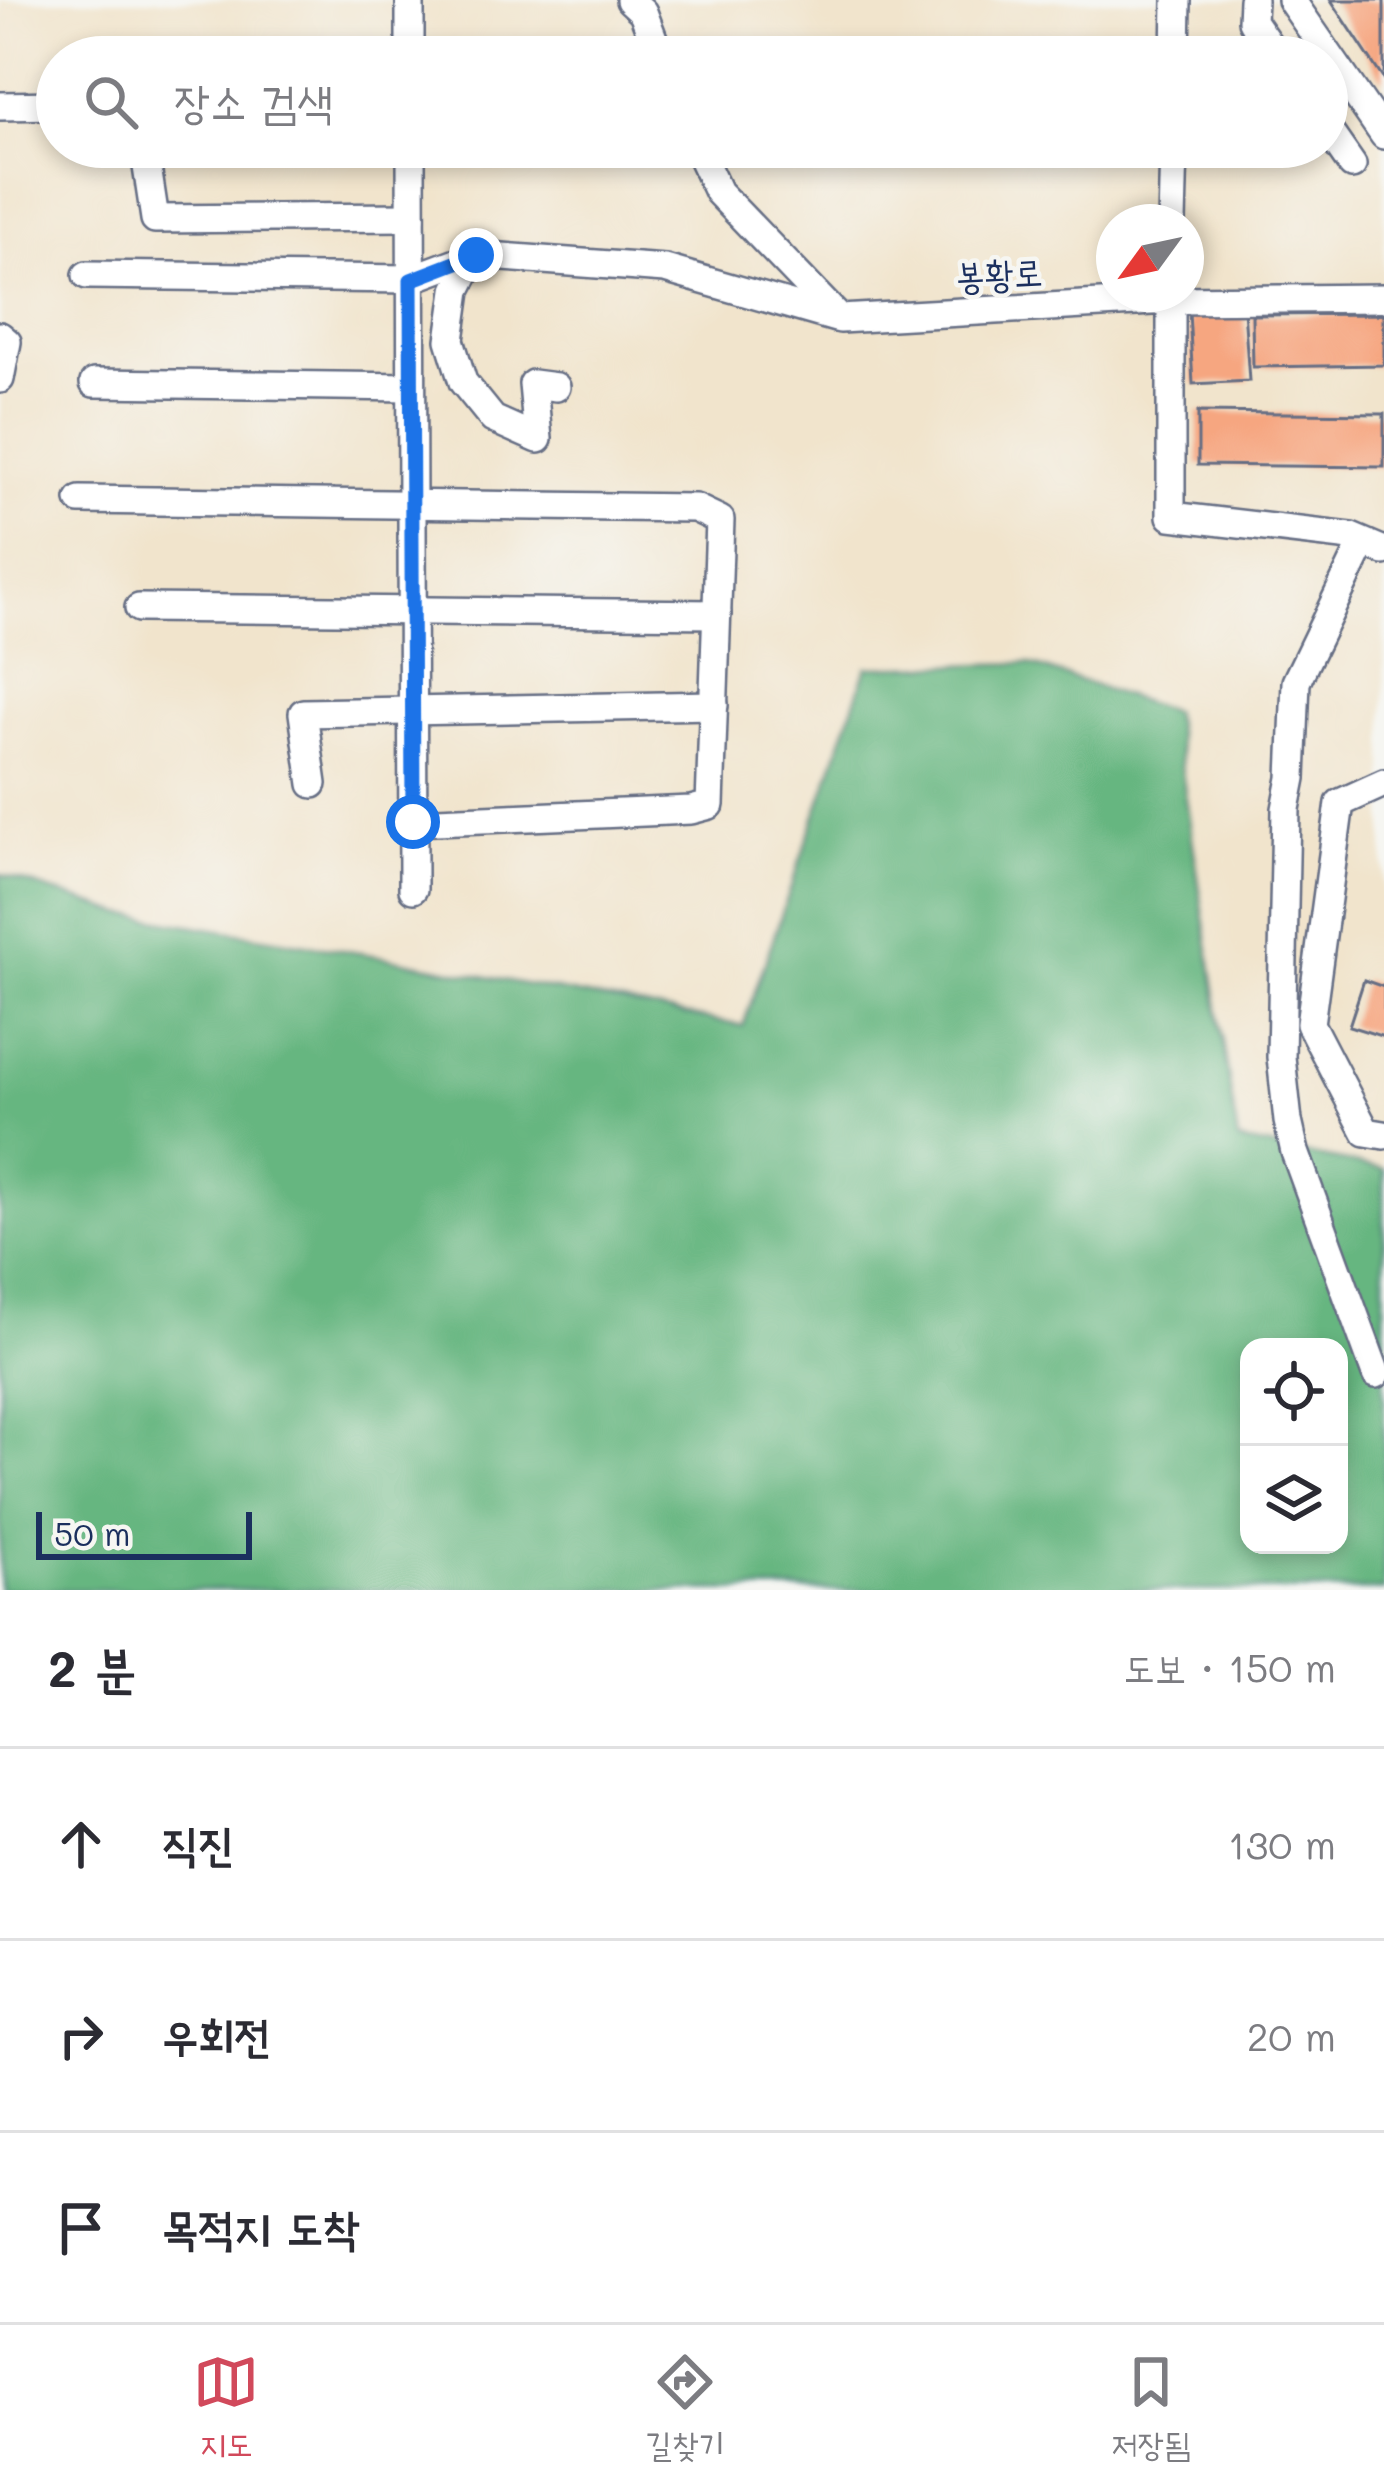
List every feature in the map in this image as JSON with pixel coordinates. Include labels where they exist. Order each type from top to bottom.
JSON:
[{"type":"street","points":[[410,0],[410,36]]},
{"type":"street","points":[[630,0],[643,12],[652,36]]},
{"type":"street","points":[[1176,36],[1177,0]]},
{"type":"street","points":[[1252,0],[1252,20],[1263,36]]},
{"type":"street","points":[[1292,0],[1317,36]]},
{"type":"street","points":[[1348,82],[1384,135]]},
{"type":"street","points":[[0,106],[36,105]]},
{"type":"street","points":[[1348,159],[1352,165]]},
{"type":"street","points":[[147,168],[155,219],[411,217]]},
{"type":"street","points":[[411,168],[413,889]]},
{"type":"street","points":[[707,168],[718,192],[840,319]]},
{"type":"street","points":[[1172,204],[1173,168]]},
{"type":"street","points":[[87,275],[411,280],[476,255]]},
{"type":"street","points":[[476,255],[457,290],[450,340],[463,382],[493,419],[538,439],[533,384],[556,387]]},
{"type":"street","name":"봉황로","points":[[476,255],[664,268],[840,319],[1096,302]]},
{"type":"street","name":"봉황로","points":[[1204,297],[1384,298]]},
{"type":"street","points":[[1171,312],[1171,516],[1351,537],[1374,547],[1297,682],[1286,808],[1281,1058],[1295,1152],[1376,1374]]},
{"type":"street","points":[[0,336],[7,342],[0,379]]},
{"type":"street","points":[[94,383],[411,387]]},
{"type":"street","points":[[80,500],[695,508],[720,520],[710,805],[691,810],[413,822]]},
{"type":"street","points":[[139,608],[717,614]]},
{"type":"street","points":[[313,784],[302,713],[714,705]]},
{"type":"street","points":[[1384,783],[1340,803],[1310,1024],[1366,1132],[1384,1135]]},
{"type":"green space","points":[[1027,663],[1173,712],[1238,1141],[1384,1169],[1384,1590],[0,1590],[0,874],[123,914],[378,956],[743,1026],[867,667]]},
{"type":"building","points":[[1331,0],[1384,0],[1384,80]]},
{"type":"building","points":[[1244,309],[1249,381],[1193,384],[1189,312]]},
{"type":"building","points":[[1384,314],[1384,365],[1253,367],[1252,315]]},
{"type":"building","points":[[1198,412],[1384,414],[1384,467],[1198,465]]},
{"type":"building","points":[[1364,980],[1384,987],[1384,1037],[1349,1026]]},
{"type":"route","points":[[413,822],[411,280],[476,255]]}]
